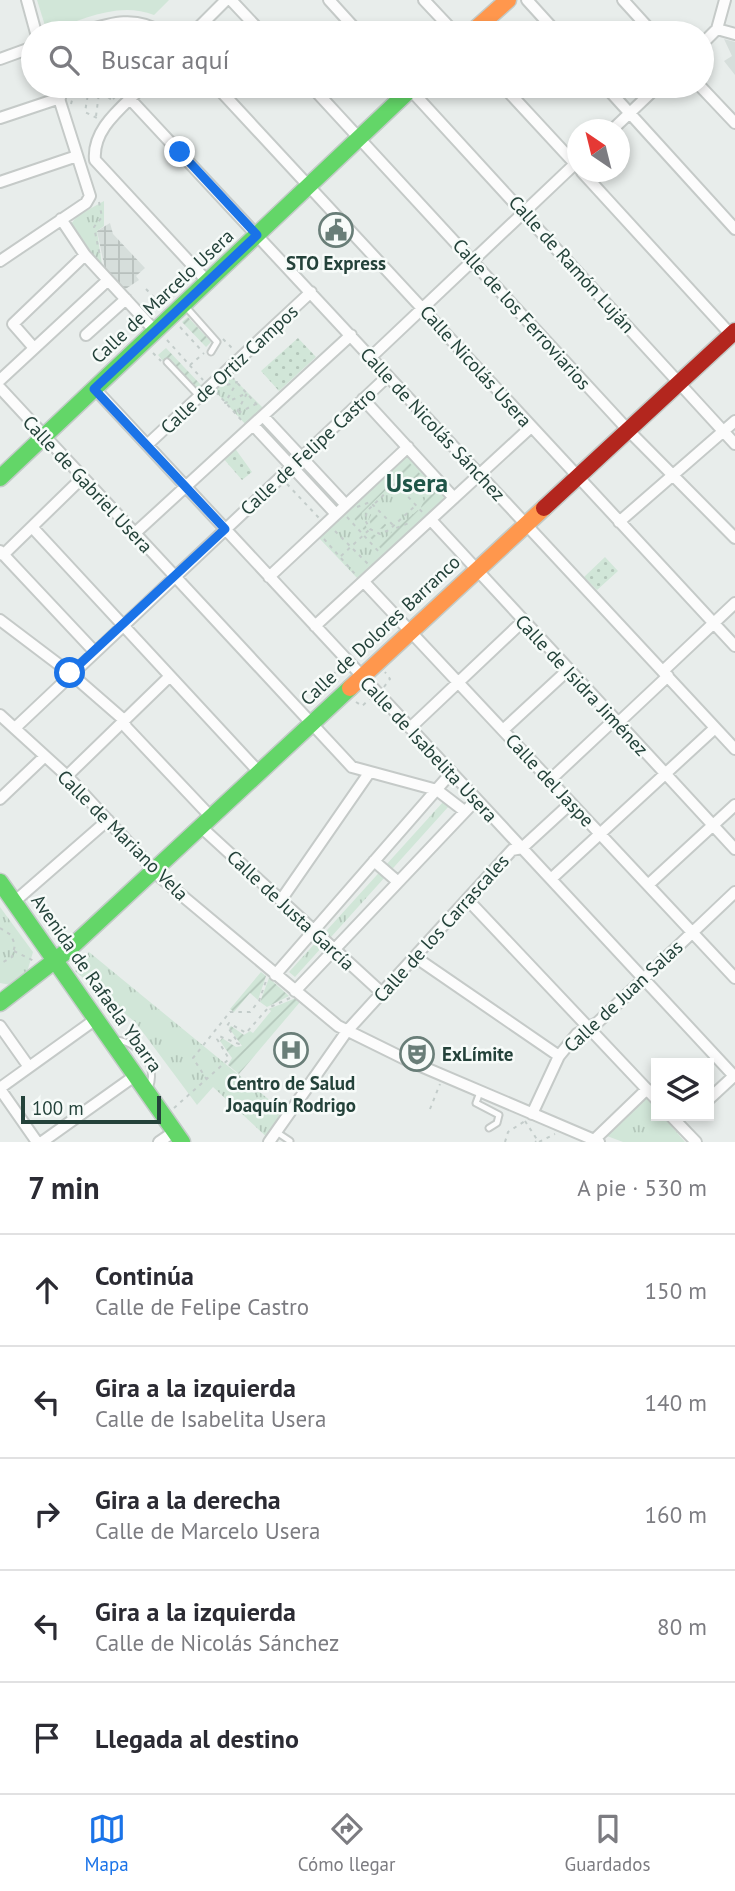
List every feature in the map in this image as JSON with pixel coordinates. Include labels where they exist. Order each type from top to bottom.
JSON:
[{"type":"street","points":[[27,0],[33,21]]},
{"type":"street","points":[[206,21],[228,0],[250,21]]},
{"type":"street","points":[[329,0],[348,21]]},
{"type":"street","points":[[424,0],[444,21]]},
{"type":"street","points":[[484,21],[508,0]]},
{"type":"street","points":[[527,0],[546,21]]},
{"type":"street","points":[[714,32],[725,0]]},
{"type":"street","points":[[629,2],[644,21]]},
{"type":"street","points":[[717,29],[735,34]]},
{"type":"street","points":[[0,59],[21,51]]},
{"type":"street","points":[[0,118],[60,98],[90,196],[86,202],[0,261]]},
{"type":"street","name":"Calle Nicolás Usera","points":[[227,98],[735,646]]},
{"type":"street","name":"Calle de los Ferroviarios","points":[[322,98],[628,430],[735,538]]},
{"type":"street","name":"Calle de Marcelo Usera","points":[[0,478],[94,389],[160,334],[184,304],[399,98]]},
{"type":"street","name":"Calle de Ramón Luján","points":[[420,98],[735,444]]},
{"type":"street","points":[[514,98],[567,154]]},
{"type":"street","points":[[616,98],[735,229]]},
{"type":"street","points":[[624,119],[646,98]]},
{"type":"street","points":[[712,98],[735,123]]},
{"type":"street","points":[[130,99],[100,132],[95,142],[95,160],[104,173],[208,282]]},
{"type":"street","name":"Calle de Nicolás Sánchez","points":[[130,99],[735,749]]},
{"type":"street","points":[[0,182],[77,156]]},
{"type":"street","points":[[87,184],[104,173]]},
{"type":"street","points":[[371,357],[524,212],[567,175]]},
{"type":"street","points":[[593,182],[733,335]]},
{"type":"street","points":[[61,219],[85,255],[160,334]]},
{"type":"street","points":[[34,348],[13,324],[85,255]]},
{"type":"street","points":[[0,380],[108,280]]},
{"type":"street","name":"Calle de Ortiz Campos","points":[[147,445],[311,292]]},
{"type":"street","points":[[86,335],[126,299]]},
{"type":"street","points":[[134,534],[255,419],[351,335]]},
{"type":"street","name":"Calle de Dolores Barranco","points":[[0,1003],[8,991],[56,961],[476,569],[733,335]]},
{"type":"street","name":"Calle de Felipe Castro","points":[[15,729],[70,673],[388,376]]},
{"type":"street","name":"Calle de Gabriel Usera","points":[[0,388],[352,767],[437,790],[463,810]]},
{"type":"street","name":"Calle de Isabelita Usera","points":[[94,389],[735,1076]]},
{"type":"street","points":[[363,399],[454,498]]},
{"type":"street","points":[[255,419],[301,457],[345,509]]},
{"type":"street","points":[[255,419],[291,467],[345,509]]},
{"type":"street","points":[[619,522],[735,421]]},
{"type":"street","points":[[315,626],[429,518],[531,427]]},
{"type":"street","points":[[269,577],[345,509],[408,447]]},
{"type":"street","points":[[82,478],[1,553],[94,651]]},
{"type":"street","name":"Calle de Isidra Jiménez","points":[[429,518],[522,622],[735,849]]},
{"type":"street","points":[[32,527],[259,772]]},
{"type":"street","name":"Calle del Jaspe","points":[[362,580],[735,978]]},
{"type":"street","points":[[550,780],[616,722],[735,603]]},
{"type":"street","name":"Calle de Justa García","points":[[0,620],[70,673],[124,720],[206,822],[281,900],[382,993]]},
{"type":"street","points":[[410,728],[522,622]]},
{"type":"street","points":[[503,730],[568,670]]},
{"type":"street","points":[[67,776],[170,676]]},
{"type":"street","name":"Calle de Mariano Vela","points":[[0,715],[67,776],[154,869],[294,994],[347,1031],[480,1091],[528,1117],[567,1128],[597,1141]]},
{"type":"street","points":[[551,879],[715,728]]},
{"type":"street","points":[[0,799],[44,756]]},
{"type":"street","points":[[281,900],[369,773]]},
{"type":"street","points":[[272,976],[451,773]]},
{"type":"street","points":[[294,994],[463,810],[476,800]]},
{"type":"street","name":"Calle de los Carrascales","points":[[269,1142],[278,1133],[347,1031],[512,850],[522,848],[571,803]]},
{"type":"street","points":[[648,885],[735,805]]},
{"type":"street","points":[[14,902],[108,820]]},
{"type":"street","points":[[374,861],[397,881]]},
{"type":"street","name":"Avenida de Rafaela Ybarra","points":[[0,882],[179,1137]]},
{"type":"street","name":"Calle de Juan Salas","points":[[528,1117],[559,1056],[577,1034],[589,1028],[644,979],[735,892]]},
{"type":"street","points":[[467,899],[651,1093]]},
{"type":"street","points":[[415,957],[559,1056]]},
{"type":"street","points":[[96,1019],[0,1089],[39,1142],[136,1075]]},
{"type":"street","points":[[0,1026],[29,1067]]},
{"type":"street","points":[[714,1095],[735,1076]]},
{"type":"street","points":[[597,1141],[647,1089]]},
{"type":"street","points":[[676,1121],[696,1142]]},
{"type":"street","points":[[680,1125],[684,1121]]},
{"type":"street","points":[[159,1142],[179,1137]]},
{"type":"lane","points":[[184,304],[217,342],[207,352]]},
{"type":"lane","points":[[167,362],[200,397]]},
{"type":"lane","points":[[111,1040],[129,1042],[144,1058],[152,1074],[148,1091]]},
{"type":"lane","points":[[480,1091],[476,1104],[499,1115],[496,1123],[489,1128]]},
{"type":"lane","points":[[278,1133],[290,1141]]},
{"type":"path","points":[[69,108],[72,98]]},
{"type":"path","points":[[87,98],[85,112],[101,121]]},
{"type":"path","points":[[95,117],[98,98]]},
{"type":"path","points":[[99,202],[102,217],[94,227],[101,258]]},
{"type":"path","points":[[146,289],[167,312]]},
{"type":"path","points":[[177,324],[207,352],[212,361]]},
{"type":"path","points":[[160,334],[206,383]]},
{"type":"path","points":[[190,365],[207,352]]},
{"type":"path","points":[[229,374],[256,404],[255,419]]},
{"type":"path","points":[[225,385],[237,382]]},
{"type":"path","points":[[226,403],[237,382]]},
{"type":"path","points":[[213,389],[236,414],[255,419]]},
{"type":"path","points":[[236,414],[247,393]]},
{"type":"path","points":[[226,403],[247,393]]},
{"type":"path","points":[[255,419],[256,404]]},
{"type":"path","points":[[236,414],[256,404]]},
{"type":"path","points":[[386,473],[429,518]]},
{"type":"path","points":[[406,494],[426,476]]},
{"type":"path","points":[[283,482],[321,521],[320,524]]},
{"type":"path","points":[[396,483],[365,515],[370,529],[380,534],[393,526],[415,505]]},
{"type":"path","points":[[345,509],[358,508],[370,502],[393,526],[404,527],[416,519]]},
{"type":"path","points":[[345,509],[384,556]]},
{"type":"path","points":[[331,526],[371,568]]},
{"type":"path","points":[[340,557],[370,529]]},
{"type":"path","points":[[321,536],[362,580]]},
{"type":"path","points":[[350,658],[360,648],[373,658]]},
{"type":"path","points":[[343,665],[333,675],[343,687]]},
{"type":"path","points":[[380,667],[390,679],[381,690]]},
{"type":"path","points":[[354,701],[362,706],[374,696]]},
{"type":"path","points":[[0,928],[11,934],[14,951],[7,961],[0,964]]},
{"type":"path","points":[[14,951],[31,958],[39,967]]},
{"type":"path","points":[[250,1012],[272,976]]},
{"type":"path","points":[[228,1025],[246,1033],[268,1008],[294,994]]},
{"type":"path","points":[[208,1081],[193,1058],[230,1012],[250,1012],[258,1019]]},
{"type":"path","points":[[218,1038],[238,1045],[224,1020]]},
{"type":"path","points":[[170,1111],[208,1081],[229,1059],[214,1033]]},
{"type":"path","points":[[430,1109],[441,1082],[447,1085],[450,1079]]},
{"type":"path","points":[[505,1142],[508,1132],[528,1117],[537,1142],[567,1128]]},
{"type":"shaded area","points":[[724,39],[735,42],[735,75],[724,61],[732,56]]},
{"type":"shaded area","points":[[110,223],[113,234],[145,268],[136,276],[139,280],[124,290],[105,269],[97,231]]},
{"type":"green space","points":[[37,0],[169,0],[154,15],[127,10],[78,21],[44,21]]},
{"type":"green space","points":[[104,201],[104,226],[97,231],[103,272],[71,224],[77,216]]},
{"type":"green space","points":[[188,317],[211,342],[206,347],[182,322]]},
{"type":"green space","points":[[298,338],[316,357],[279,391],[261,371]]},
{"type":"green space","points":[[166,348],[201,385],[197,389],[168,358],[163,361],[158,355]]},
{"type":"green space","points":[[229,374],[262,407],[263,411],[247,426],[213,389]]},
{"type":"green space","points":[[234,447],[252,472],[242,480],[223,458]]},
{"type":"green space","points":[[406,455],[446,498],[358,579],[319,538]]},
{"type":"green space","points":[[406,459],[422,476],[414,483],[405,474],[395,479],[390,473]]},
{"type":"green space","points":[[387,477],[393,483],[362,513],[361,518],[367,528],[364,530],[349,513]]},
{"type":"green space","points":[[426,480],[442,498],[426,513],[421,507],[426,497],[418,487]]},
{"type":"green space","points":[[418,510],[423,516],[384,552],[368,535],[371,532],[380,539],[385,538]]},
{"type":"green space","points":[[373,511],[388,527],[386,529],[372,528],[369,519]]},
{"type":"green space","points":[[605,557],[618,571],[597,590],[584,577]]},
{"type":"green space","points":[[443,802],[449,806],[295,977],[289,972]]},
{"type":"green space","points":[[0,907],[33,952],[25,979],[16,986],[0,983]]},
{"type":"green space","points":[[89,952],[289,1116],[271,1141],[213,1087],[197,1105],[136,1023],[75,971]]},
{"type":"green space","points":[[261,972],[266,976],[258,1000],[250,993],[234,1012],[230,1009]]},
{"type":"green space","points":[[269,978],[289,996],[267,1007],[260,1002]]},
{"type":"green space","points":[[296,998],[300,1002],[239,1074],[228,1065],[232,1058],[220,1041],[222,1038],[236,1047],[242,1046],[229,1028],[231,1026],[244,1035],[250,1031],[253,1033],[271,1011],[269,1009]]},
{"type":"green space","points":[[647,1097],[651,1102],[651,1121],[667,1121],[685,1142],[623,1142],[607,1136]]},
{"type":"traffic: fast","points":[[0,478],[401,98]]},
{"type":"traffic: fast","points":[[0,1003],[67,951],[350,688]]},
{"type":"traffic: fast","points":[[0,882],[182,1142]]},
{"type":"traffic: slow","points":[[484,21],[508,0]]},
{"type":"traffic: slow","points":[[350,688],[544,508]]},
{"type":"traffic: jam","points":[[544,508],[735,331]]},
{"type":"place","name":"STO Express","points":[[336,230]]},
{"type":"place","name":"Centro de Salud Joaquín Rodrigo","points":[[291,1050]]},
{"type":"place","name":"ExLímite","points":[[417,1054]]},
{"type":"district","name":"Usera","points":[[417,483]]},
{"type":"route","points":[[70,673],[225,529],[94,389],[257,235],[180,152]]}]
